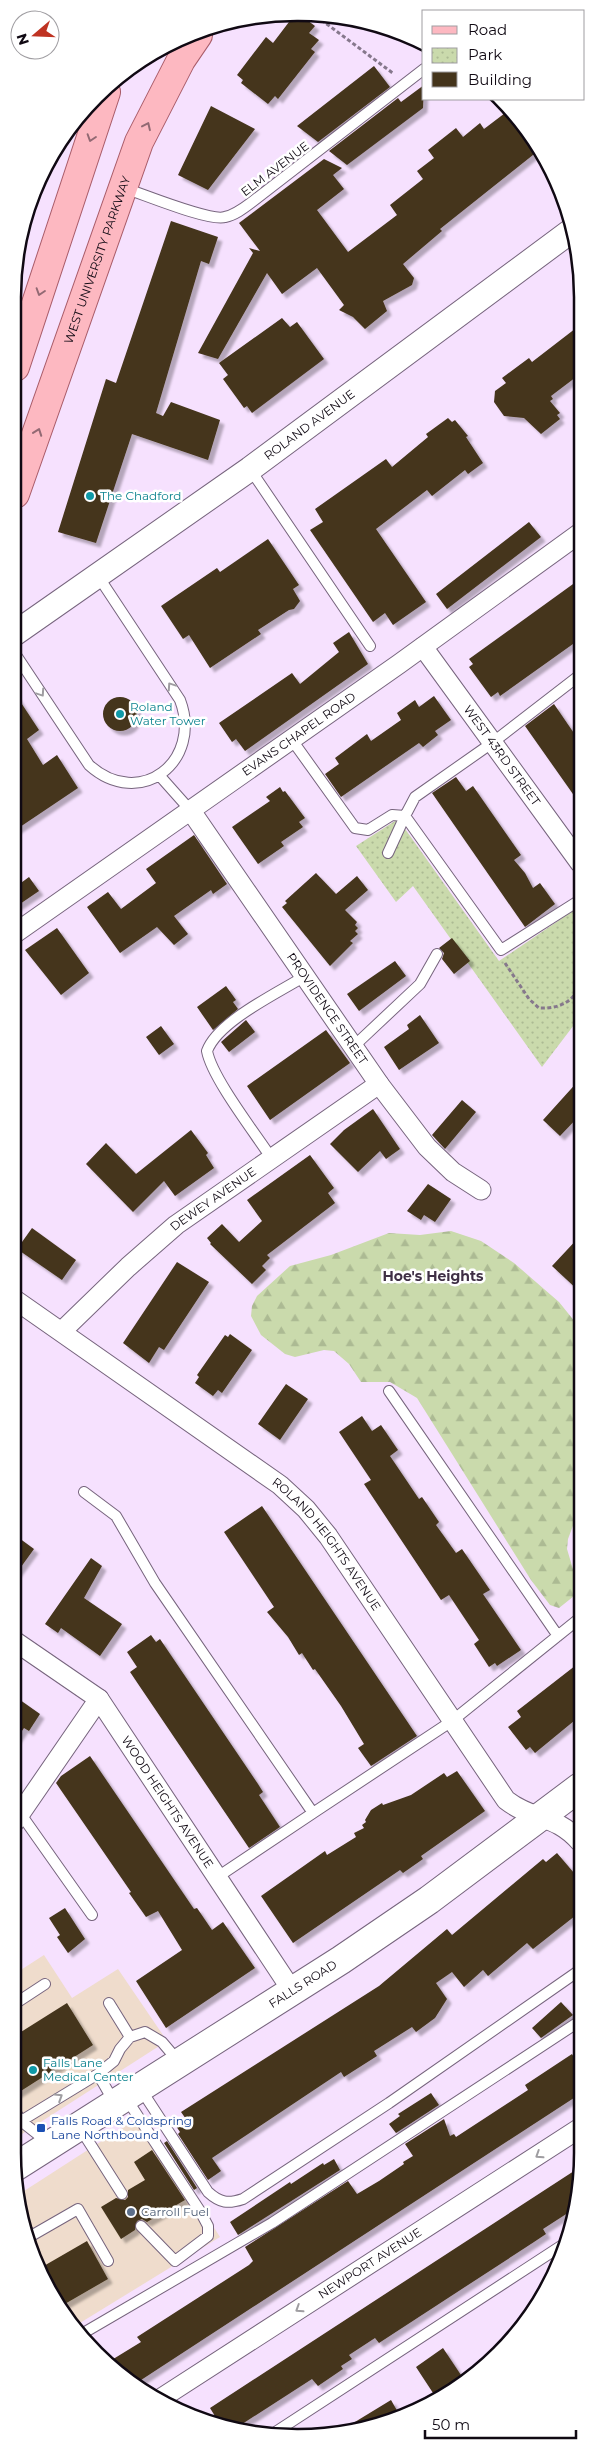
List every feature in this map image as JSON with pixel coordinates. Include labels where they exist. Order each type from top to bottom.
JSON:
[{"type":"main road","name":"WEST UNIVERSITY PARKWAY","points":[[21,477],[139,142],[158,101],[194,41]]},
{"type":"main road","points":[[21,349],[103,101]]},
{"type":"main road","name":"FALLS ROAD","points":[[22,2163],[293,1992],[429,1900],[574,1792]]},
{"type":"street","name":"ROLAND AVENUE","points":[[21,629],[250,469],[566,235]]},
{"type":"street","name":"EVANS CHAPEL ROAD","points":[[21,929],[292,740],[574,537]]},
{"type":"street","name":"ROLAND AVENUE","points":[[21,618],[44,612]]},
{"type":"street","name":"WEST 43RD STREET","points":[[423,647],[574,855]]},
{"type":"street","name":"PROVIDENCE STREET","points":[[191,811],[353,1047],[427,1147],[453,1172],[481,1190]]},
{"type":"street","name":"DEWEY AVENUE","points":[[62,1331],[135,1260],[176,1225],[379,1084]]},
{"type":"street","name":"ROLAND HEIGHTS AVENUE","points":[[21,1304],[280,1486],[306,1510],[328,1536],[506,1800],[528,1814],[564,1826],[574,1836]]},
{"type":"street","name":"WOOD HEIGHTS AVENUE","points":[[21,1645],[99,1699],[293,1992]]},
{"type":"street","points":[[21,1813],[99,1699]]},
{"type":"street","name":"NEWPORT AVENUE","points":[[166,2395],[574,2132]]},
{"type":"lane","name":"ELM AVENUE","points":[[122,187],[199,214],[224,218],[239,211],[276,185],[422,71]]},
{"type":"lane","points":[[250,469],[370,646]]},
{"type":"lane","points":[[21,663],[89,765],[99,774],[109,780],[132,784],[160,775],[175,760],[181,750],[186,730],[184,710],[180,700],[98,576]]},
{"type":"lane","points":[[388,853],[415,797],[492,743],[574,681]]},
{"type":"lane","points":[[292,740],[355,828],[368,830],[392,815],[405,816],[501,950],[574,904]]},
{"type":"lane","points":[[160,775],[191,811]]},
{"type":"lane","points":[[353,1047],[420,984],[437,954]]},
{"type":"lane","points":[[272,1159],[218,1078],[208,1059],[207,1051],[218,1034],[236,1020],[305,976]]},
{"type":"lane","points":[[388,1391],[558,1636]]},
{"type":"lane","points":[[84,1492],[116,1516],[155,1583],[313,1813]]},
{"type":"lane","points":[[216,1878],[452,1722],[574,1623]]},
{"type":"lane","points":[[21,1824],[92,1915]]},
{"type":"lane","points":[[98,2074],[127,2096],[208,2192],[215,2198],[230,2203],[243,2199],[389,2103],[574,1974]]},
{"type":"lane","points":[[21,2000],[45,1984]]},
{"type":"lane","points":[[109,2004],[130,2037]]},
{"type":"lane","points":[[87,2331],[272,2223],[574,2025]]},
{"type":"lane","points":[[51,2144],[21,2121],[98,2074],[114,2061],[120,2049],[130,2037],[145,2032],[162,2042],[180,2062]]},
{"type":"lane","points":[[127,2096],[200,2211],[208,2226],[208,2236],[175,2261],[141,2226]]},
{"type":"lane","points":[[79,2127],[122,2194]]},
{"type":"lane","points":[[34,2233],[78,2210],[108,2261]]},
{"type":"lane","points":[[281,2428],[556,2249]]},
{"type":"path","points":[[325,23],[397,77]]},
{"type":"path","points":[[501,950],[504,961],[528,999],[540,1008],[560,1006],[574,997]]},
{"type":"shaded area","points":[[44,1955],[72,1998],[118,1969],[167,2041],[21,2134],[21,1970]]},
{"type":"shaded area","points":[[142,2115],[220,2237],[80,2323],[58,2291],[42,2258],[31,2224],[24,2191]]},
{"type":"green space","points":[[398,819],[499,961],[574,910],[574,1025],[542,1067],[413,886],[396,902],[356,846]]},
{"type":"green space","points":[[451,1231],[481,1241],[514,1263],[559,1302],[574,1321],[574,1523],[568,1539],[567,1549],[574,1573],[574,1596],[559,1608],[550,1605],[531,1580],[417,1398],[390,1382],[361,1382],[349,1364],[334,1351],[324,1350],[295,1357],[285,1354],[261,1335],[251,1316],[252,1306],[257,1296],[290,1266],[331,1255],[389,1233],[420,1235]]},
{"type":"building","points":[[289,21],[309,22],[315,26],[309,33],[319,40],[311,49],[315,52],[278,99],[275,96],[268,104],[241,83],[243,80],[237,75],[266,37],[273,43]]},
{"type":"building","points":[[374,66],[390,87],[318,142],[297,126]]},
{"type":"building","points":[[422,86],[423,108],[347,165],[329,151],[398,98],[401,102]]},
{"type":"building","points":[[211,106],[255,129],[208,190],[178,175]]},
{"type":"building","points":[[504,114],[534,154],[440,229],[442,231],[403,264],[414,278],[412,285],[383,301],[387,311],[365,329],[353,317],[339,310],[344,305],[317,268],[282,294],[267,273],[218,359],[198,353],[253,253],[249,248],[260,251],[239,223],[324,159],[342,168],[333,175],[344,189],[317,210],[348,252],[397,215],[390,205],[423,179],[417,171],[434,158],[428,150],[456,128],[463,137],[480,123],[484,129]]},
{"type":"building","points":[[171,221],[218,237],[209,264],[201,261],[156,413],[163,416],[171,402],[220,420],[208,460],[132,434],[96,543],[58,532],[106,379],[116,383]]},
{"type":"building","points":[[282,318],[290,327],[297,322],[324,359],[252,413],[247,406],[244,408],[223,379],[228,375],[219,363]]},
{"type":"building","points":[[574,330],[574,379],[551,396],[553,399],[550,401],[560,413],[557,415],[560,419],[541,434],[524,418],[504,416],[494,402],[495,391],[506,383],[502,378],[529,358],[532,362]]},
{"type":"building","points":[[448,418],[452,422],[455,420],[468,436],[466,437],[483,463],[468,474],[465,470],[432,496],[427,490],[376,529],[426,602],[393,625],[385,613],[373,622],[310,530],[323,522],[315,509],[386,459],[392,467],[428,437],[426,434]]},
{"type":"building","points":[[529,522],[541,537],[447,609],[436,594]]},
{"type":"building","points":[[268,539],[299,585],[293,589],[300,601],[294,609],[289,610],[258,630],[261,634],[210,668],[189,635],[183,639],[161,606],[217,568],[220,572]]},
{"type":"building","points":[[574,583],[574,643],[500,696],[498,692],[491,697],[469,667],[473,664],[469,659]]},
{"type":"building","points":[[349,632],[368,664],[245,751],[236,739],[232,742],[219,723],[292,673],[300,684],[339,652],[333,643]]},
{"type":"building","points":[[434,696],[451,720],[435,731],[438,735],[423,747],[419,743],[341,797],[325,774],[339,764],[335,758],[367,734],[371,741],[401,720],[397,713],[415,700],[419,707]]},
{"type":"building","name":"Roland Water Tower","points":[[120,697],[127,698],[132,702],[136,707],[136,721],[132,726],[127,730],[120,731],[113,730],[108,726],[104,721],[103,714],[104,707],[108,702],[113,698]]},
{"type":"building","points":[[21,703],[39,730],[27,739],[43,765],[57,755],[78,788],[21,826]]},
{"type":"building","points":[[554,704],[574,733],[574,795],[525,726]]},
{"type":"building","points":[[456,777],[466,791],[473,786],[521,855],[514,860],[525,873],[533,888],[540,883],[555,904],[525,927],[432,793]]},
{"type":"building","points":[[280,787],[305,818],[299,822],[303,827],[281,842],[284,846],[258,864],[232,827],[270,801],[266,797]]},
{"type":"building","points":[[194,835],[227,884],[213,894],[211,890],[174,916],[188,934],[174,945],[157,927],[120,953],[87,907],[108,892],[121,909],[156,883],[146,869]]},
{"type":"building","points":[[316,873],[336,894],[357,876],[368,890],[345,910],[357,922],[355,925],[358,928],[355,931],[358,934],[350,941],[353,943],[330,966],[282,907],[287,903],[285,901]]},
{"type":"building","points":[[29,877],[39,891],[21,903],[21,883]]},
{"type":"building","points":[[57,928],[89,973],[61,995],[25,950]]},
{"type":"building","points":[[452,938],[470,961],[454,974],[442,959],[444,953],[439,948]]},
{"type":"building","points":[[395,961],[406,976],[359,1011],[347,994]]},
{"type":"building","points":[[226,986],[236,1000],[233,1002],[238,1009],[213,1030],[197,1007]]},
{"type":"building","points":[[420,1015],[439,1043],[399,1070],[384,1047],[409,1029],[407,1025]]},
{"type":"building","points":[[246,1020],[255,1032],[229,1052],[221,1042]]},
{"type":"building","points":[[161,1026],[174,1044],[159,1055],[146,1037]]},
{"type":"building","points":[[326,1030],[350,1063],[270,1120],[247,1086]]},
{"type":"building","points":[[574,1086],[574,1121],[560,1136],[543,1120]]},
{"type":"building","points":[[462,1100],[476,1112],[445,1149],[432,1135]]},
{"type":"building","points":[[373,1109],[400,1149],[386,1159],[380,1151],[358,1172],[330,1144],[344,1130]]},
{"type":"building","points":[[191,1130],[208,1153],[206,1155],[214,1168],[175,1196],[164,1181],[133,1212],[86,1164],[106,1143],[136,1174]]},
{"type":"building","points":[[310,1155],[334,1188],[328,1193],[335,1203],[267,1255],[270,1258],[262,1266],[266,1270],[252,1284],[210,1244],[207,1238],[222,1224],[239,1242],[262,1221],[247,1200]]},
{"type":"building","points":[[428,1184],[451,1199],[435,1222],[424,1215],[421,1220],[407,1211]]},
{"type":"building","points":[[32,1228],[76,1260],[62,1280],[21,1252],[21,1243]]},
{"type":"building","points":[[574,1242],[574,1286],[552,1266]]},
{"type":"building","points":[[177,1262],[209,1282],[164,1350],[159,1347],[149,1363],[123,1343]]},
{"type":"building","points":[[230,1334],[252,1350],[222,1393],[218,1390],[213,1396],[195,1383],[199,1377],[197,1375],[225,1335],[228,1337]]},
{"type":"building","points":[[286,1384],[308,1399],[280,1440],[258,1424]]},
{"type":"building","points":[[362,1416],[372,1431],[381,1425],[398,1450],[390,1456],[419,1499],[422,1497],[439,1522],[436,1525],[456,1553],[462,1549],[490,1590],[483,1594],[521,1650],[497,1666],[495,1663],[489,1667],[474,1644],[479,1640],[449,1595],[441,1600],[364,1484],[371,1480],[339,1432]]},
{"type":"building","points":[[262,1506],[417,1736],[371,1766],[358,1748],[364,1744],[341,1706],[315,1669],[313,1670],[302,1653],[299,1655],[288,1637],[267,1612],[274,1607],[224,1532]]},
{"type":"building","points":[[21,1539],[34,1549],[21,1567]]},
{"type":"building","points":[[91,1558],[102,1566],[84,1598],[122,1624],[100,1656],[61,1628],[58,1633],[45,1624]]},
{"type":"building","points":[[151,1635],[156,1642],[160,1639],[258,1784],[263,1792],[259,1795],[280,1827],[249,1848],[130,1672],[137,1667],[127,1652]]},
{"type":"building","points":[[574,1667],[574,1721],[535,1753],[530,1747],[526,1750],[508,1727],[521,1717],[517,1711]]},
{"type":"building","points":[[21,1701],[40,1714],[29,1731],[24,1728],[21,1732]]},
{"type":"building","points":[[90,1756],[194,1909],[197,1908],[212,1930],[223,1922],[255,1968],[166,2028],[136,1981],[182,1950],[158,1911],[146,1917],[56,1783],[61,1776]]},
{"type":"building","points":[[457,1771],[485,1811],[421,1856],[423,1859],[403,1873],[400,1870],[293,1943],[261,1896],[325,1851],[327,1855],[356,1837],[354,1833],[364,1828],[362,1825],[366,1822],[365,1820],[371,1810],[382,1803],[383,1805],[411,1795],[444,1773],[447,1777]]},
{"type":"building","points":[[557,1853],[574,1873],[574,1917],[533,1949],[527,1943],[488,1976],[483,1970],[464,1987],[452,1972],[436,1983],[447,1999],[435,2018],[416,2032],[412,2027],[374,2051],[377,2056],[344,2077],[341,2072],[212,2158],[221,2171],[208,2180],[178,2134],[180,2132],[176,2126],[186,2119],[181,2112],[379,1986],[447,1929],[452,1935],[543,1859],[546,1862]]},
{"type":"building","points":[[65,1908],[85,1939],[68,1953],[57,1937],[60,1935],[49,1918]]},
{"type":"building","points":[[561,2002],[573,2015],[541,2038],[532,2028]]},
{"type":"building","name":"Falls Lane Medical Center","points":[[67,2003],[93,2045],[21,2091],[21,2032]]},
{"type":"building","points":[[572,2054],[574,2057],[574,2098],[141,2380],[114,2359],[141,2342],[137,2337],[249,2265],[253,2261],[245,2247],[348,2181],[357,2194],[379,2181],[413,2156],[405,2144],[444,2119],[450,2136],[454,2134],[456,2137],[528,2090],[525,2085]]},
{"type":"building","points":[[431,2093],[439,2105],[396,2133],[389,2124],[400,2116],[398,2114]]},
{"type":"building","points":[[167,2141],[197,2188],[194,2190],[164,2143]]},
{"type":"building","points":[[152,2150],[185,2200],[147,2222],[142,2219],[137,2221],[135,2230],[121,2239],[101,2207],[116,2198],[125,2200],[128,2197],[128,2190],[145,2180],[134,2162]]},
{"type":"building","points":[[334,2159],[340,2170],[238,2235],[230,2222],[290,2182],[291,2184],[323,2163],[324,2165]]},
{"type":"building","points":[[573,2172],[566,2214],[543,2229],[546,2234],[379,2343],[375,2338],[349,2355],[352,2359],[341,2366],[343,2369],[318,2386],[312,2379],[244,2423],[215,2416],[210,2408]]},
{"type":"building","points":[[87,2241],[108,2279],[66,2303],[45,2265]]},
{"type":"building","points":[[443,2348],[461,2375],[433,2393],[416,2367]]},
{"type":"building","points":[[391,2400],[397,2410],[369,2419],[355,2422]]},
{"type":"place","name":"The Chadford","points":[[90,496]]},
{"type":"place","name":"Roland Water Tower","points":[[120,714]]},
{"type":"place","name":"Falls Lane Medical Center","points":[[33,2070]]},
{"type":"place","name":"Falls Road & Coldspring Lane Northbound","points":[[41,2128]]},
{"type":"place","name":"Carroll Fuel","points":[[131,2212]]},
{"type":"district","name":"Hoe's Heights","points":[[433,1276]]}]
